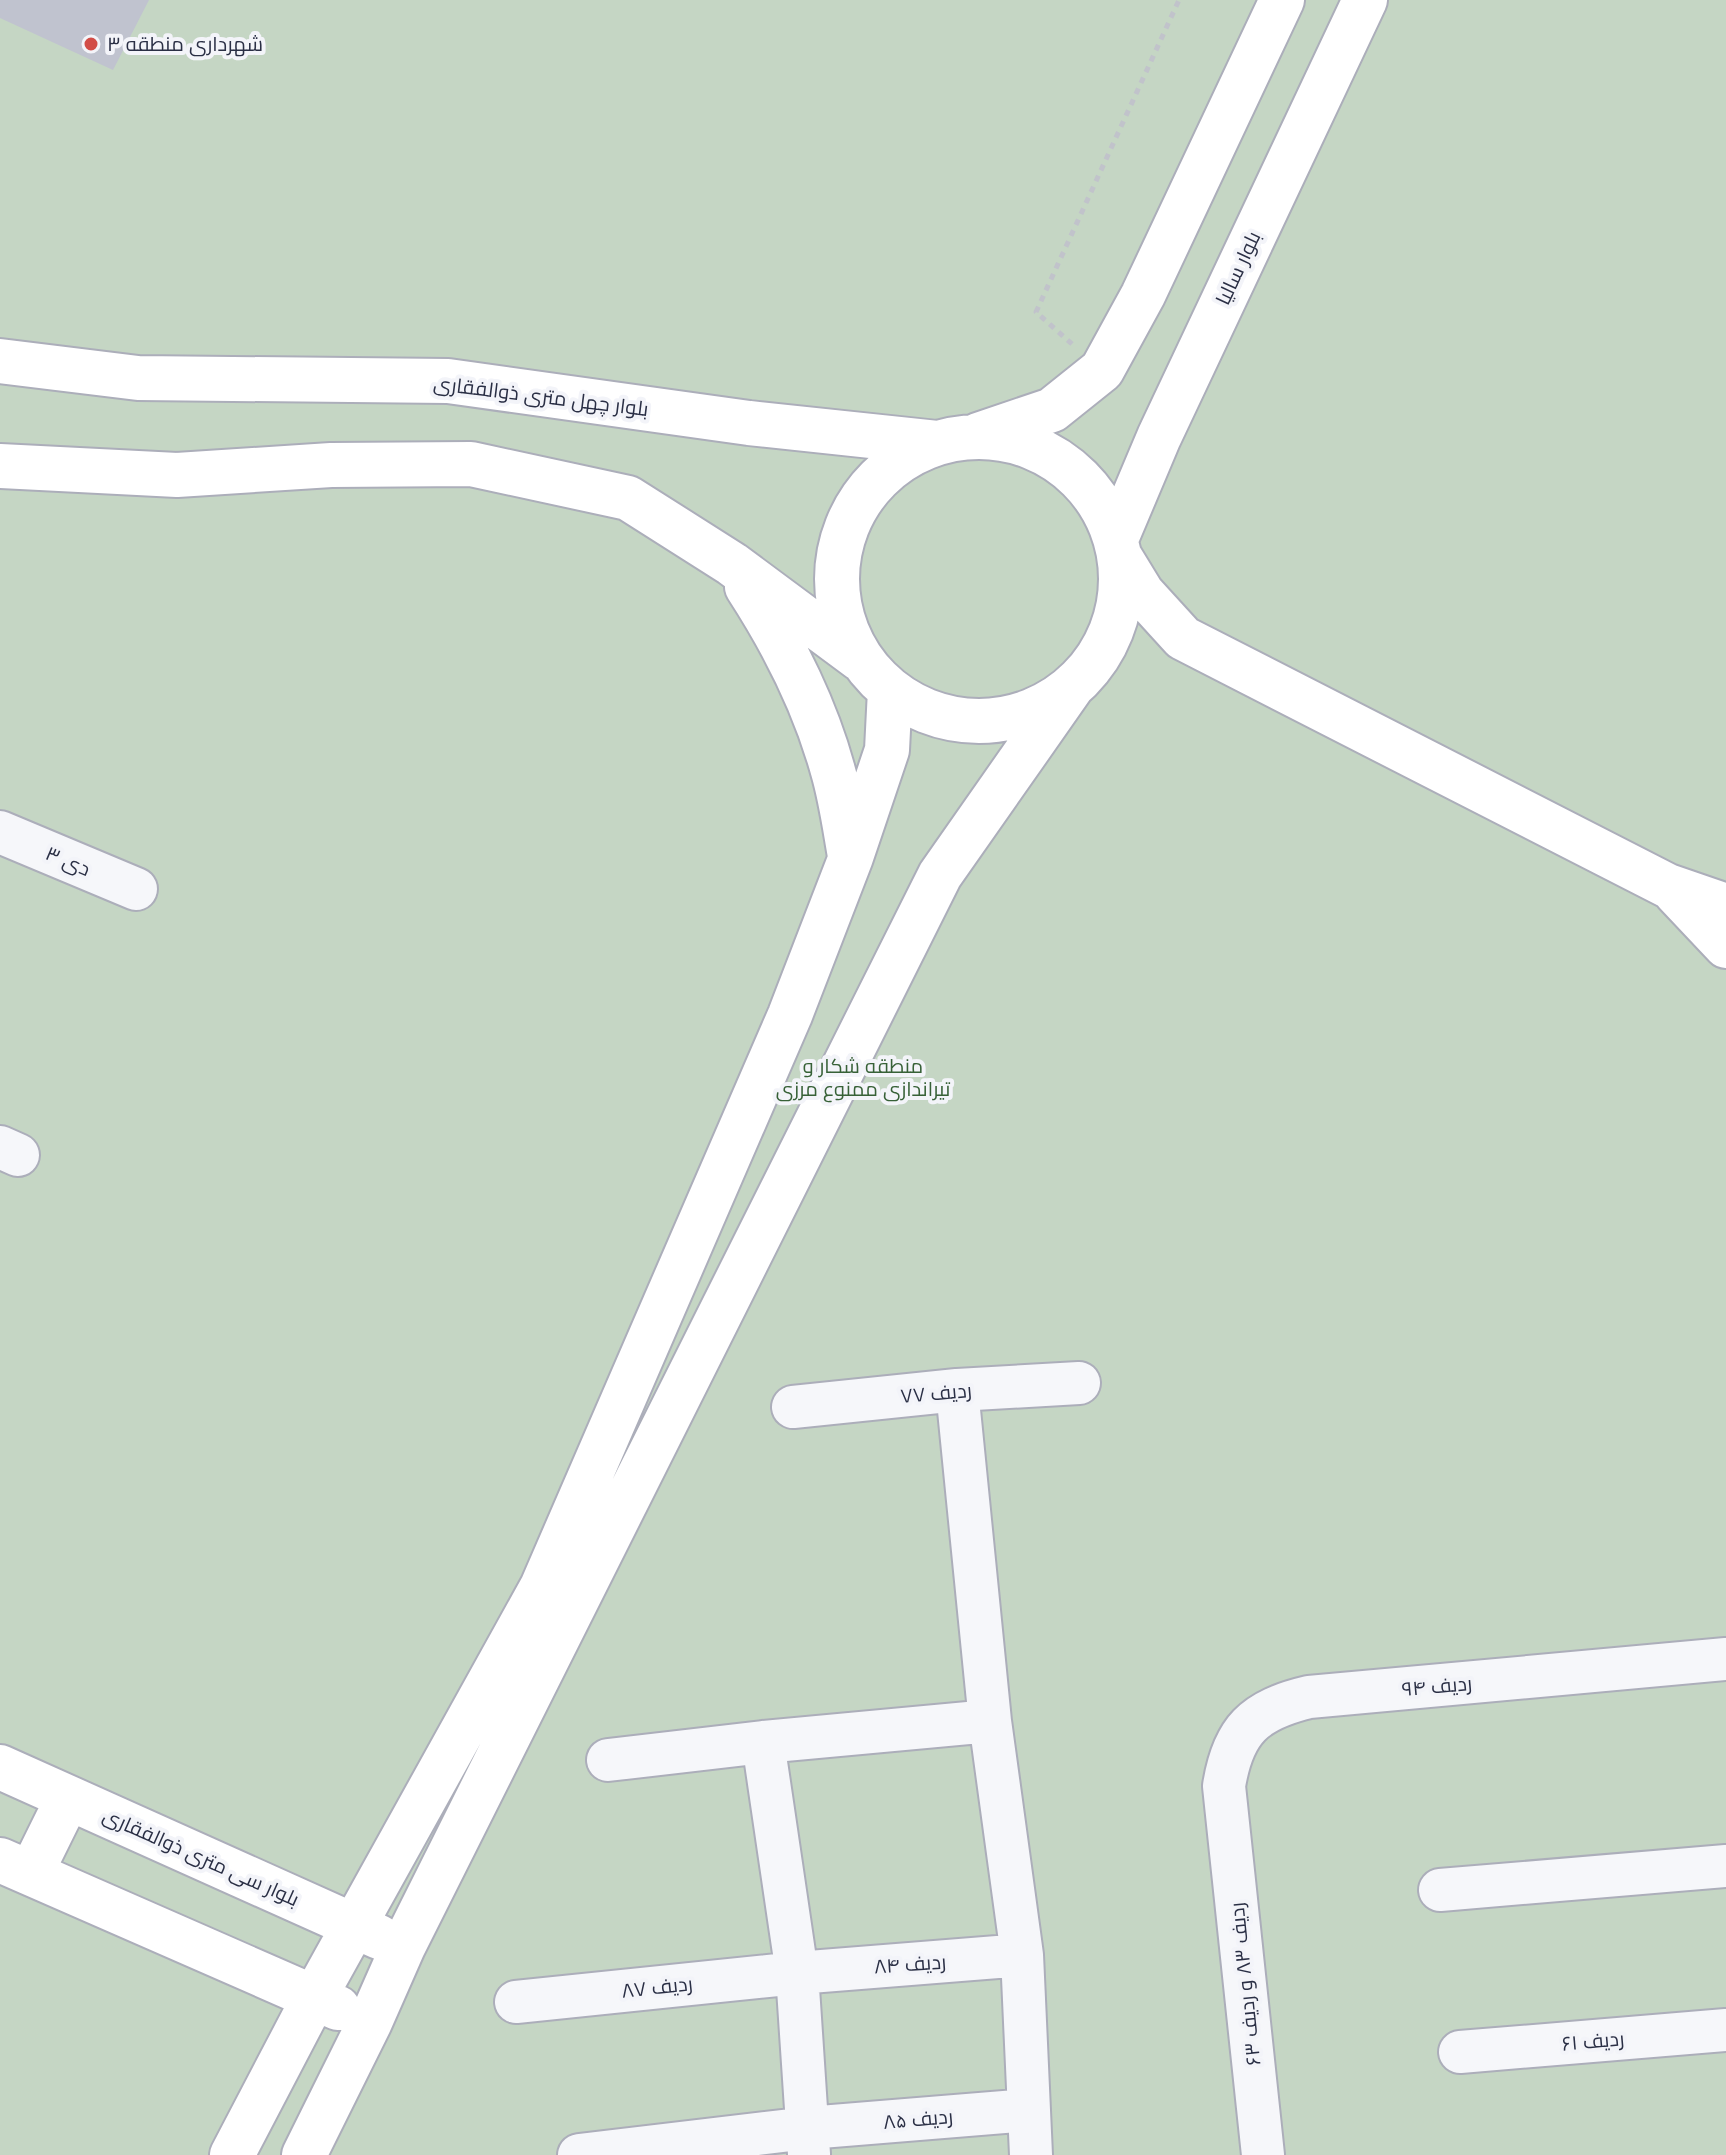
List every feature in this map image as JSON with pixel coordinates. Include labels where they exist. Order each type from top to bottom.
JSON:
[{"type":"main road","points":[[860,659],[844,625],[836,588],[839,550],[851,514],[873,483],[903,459],[1052,410],[1102,370],[1143,295],[1282,0]]},
{"type":"main road","name":"بلوار سالیا","points":[[1118,548],[1169,414],[1365,0]]},
{"type":"main road","name":"بلوار چهل متری ذوالفقاری","points":[[0,361],[138,378],[448,381],[749,423],[955,440]]},
{"type":"main road","points":[[955,440],[1003,439],[1034,448],[1062,463],[1085,484],[1104,509],[1118,548],[1142,593],[1183,638],[1668,886],[1726,906]]},
{"type":"main road","points":[[0,466],[177,475],[331,465],[471,464],[628,498],[732,564],[860,659],[890,690],[932,714],[980,721],[1028,712],[1083,674],[1132,634],[1183,638]]},
{"type":"main road","points":[[304,2155],[370,2022],[403,1947],[940,875],[1113,628],[1121,593],[1118,548]]},
{"type":"main road","points":[[732,564],[775,629],[808,699],[833,771],[851,857]]},
{"type":"main road","points":[[232,2155],[314,1998],[542,1587],[790,1015],[851,857],[887,750],[890,690]]},
{"type":"main road","points":[[1668,886],[1726,946]]},
{"type":"main road","name":"بلوار سی متری ذوالفقاری","points":[[0,1767],[403,1947]]},
{"type":"main road","points":[[68,1798],[15,1866],[370,2022]]},
{"type":"street","name":"دی ۳","points":[[0,832],[136,889]]},
{"type":"street","name":"ردیف ۷۷","points":[[793,1407],[957,1390],[1079,1383]]},
{"type":"street","points":[[957,1390],[990,1721],[1022,1955],[1031,2155]]},
{"type":"street","name":"ردیف ۹۴","points":[[1227,1813],[1224,1786],[1228,1759],[1240,1735],[1259,1716],[1283,1703],[1309,1697],[1726,1660]]},
{"type":"street","points":[[608,1760],[990,1721]]},
{"type":"street","points":[[763,1742],[797,1973],[808,2142]]},
{"type":"street","name":"ردیف ۸۳ و ردیف ۶۳","points":[[1227,1813],[1263,2155]]},
{"type":"street","points":[[1440,1890],[1726,1866]]},
{"type":"street","name":"ردیف ۸۴","points":[[797,1973],[1022,1955]]},
{"type":"street","name":"ردیف ۸۷","points":[[516,2002],[797,1973]]},
{"type":"street","name":"ردیف ۶۱","points":[[1460,2052],[1726,2030]]},
{"type":"street","name":"ردیف ۸۵","points":[[579,2155],[808,2142],[1028,2110]]},
{"type":"path","points":[[1102,370],[1036,312],[1179,0]]},
{"type":"green space","name":"منطقه شکار و تیراندازی ممنوع مرزی","points":[[0,0],[1726,0],[1726,2155],[0,2155]]},
{"type":"building","name":"شهرداری منطقه ۳","points":[[0,0],[149,0],[113,70],[0,18]]},
{"type":"place","name":"شهرداری منطقه ۳","points":[[91,44]]}]
